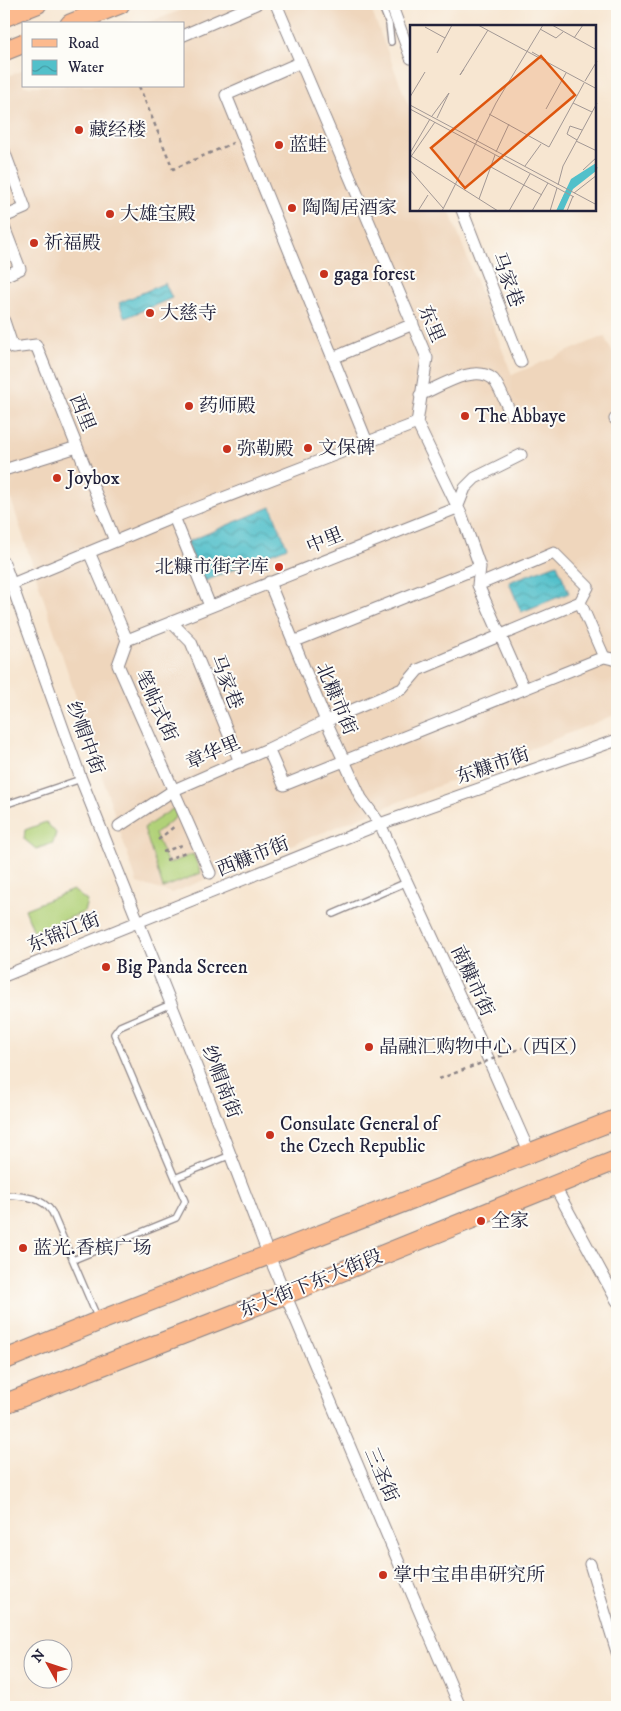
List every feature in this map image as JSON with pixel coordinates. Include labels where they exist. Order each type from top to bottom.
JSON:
[{"type":"main road","points":[[4,17],[37,4]]},
{"type":"main road","points":[[78,22],[120,4]]},
{"type":"main road","points":[[4,51],[22,44]]},
{"type":"main road","points":[[4,1360],[99,1321],[530,1154],[617,1118]]},
{"type":"main road","name":"东大街下东大街段","points":[[4,1404],[286,1294],[617,1160]]},
{"type":"street","points":[[185,35],[256,4]]},
{"type":"street","name":"东里","points":[[276,4],[427,358],[420,396],[418,422],[457,508],[480,567],[478,585]]},
{"type":"street","points":[[391,4],[410,55]]},
{"type":"street","points":[[301,62],[226,95],[367,442]]},
{"type":"street","points":[[4,151],[25,208],[4,217]]},
{"type":"street","name":"马家巷","points":[[462,211],[521,362]]},
{"type":"street","points":[[4,227],[20,268],[4,276]]},
{"type":"street","name":"西里","points":[[4,321],[14,348],[36,345],[115,541]]},
{"type":"street","points":[[333,358],[412,324]]},
{"type":"street","points":[[420,396],[468,374],[483,373],[494,380],[511,414]]},
{"type":"street","points":[[12,584],[174,517],[418,422]]},
{"type":"street","points":[[4,470],[77,446]]},
{"type":"street","points":[[457,508],[465,488],[475,478],[521,455]]},
{"type":"street","name":"中里","points":[[127,640],[457,508]]},
{"type":"street","points":[[174,517],[210,606]]},
{"type":"street","points":[[89,552],[127,640]]},
{"type":"street","points":[[524,690],[478,585],[554,553],[588,587],[580,602],[604,657]]},
{"type":"street","name":"纱帽中街","points":[[4,563],[81,779],[138,922]]},
{"type":"street","points":[[293,642],[480,567]]},
{"type":"street","name":"北糠市街","points":[[269,582],[344,761],[361,798],[380,824]]},
{"type":"street","name":"章华里","points":[[118,826],[174,790],[240,762],[326,721],[402,689],[418,670],[501,637],[580,602]]},
{"type":"street","name":"马家巷","points":[[171,622],[191,642],[240,762]]},
{"type":"street","name":"笔帖式街","points":[[127,640],[118,665],[210,873]]},
{"type":"street","points":[[268,748],[284,785],[604,657],[617,660]]},
{"type":"street","name":"东糠市街","points":[[380,824],[617,740]]},
{"type":"street","name":"南糠市街","points":[[380,824],[479,1038],[530,1154]]},
{"type":"street","name":"西糠市街","points":[[138,922],[380,824]]},
{"type":"street","name":"东锦江街","points":[[4,976],[138,922]]},
{"type":"street","name":"纱帽南街","points":[[138,922],[231,1155],[269,1256]]},
{"type":"street","points":[[554,1185],[617,1301]]},
{"type":"street","name":"三圣街","points":[[269,1256],[460,1707]]},
{"type":"street","points":[[590,1564],[617,1652]]},
{"type":"lane","points":[[381,4],[389,24],[391,42]]},
{"type":"lane","points":[[4,805],[81,779]]},
{"type":"lane","points":[[333,914],[407,882]]},
{"type":"lane","points":[[73,1260],[176,1218],[185,1201],[114,1034],[120,1026],[171,1004]]},
{"type":"lane","points":[[175,1178],[231,1155]]},
{"type":"lane","points":[[4,1195],[27,1196],[41,1200],[48,1205],[99,1321]]},
{"type":"path","points":[[140,88],[173,169],[244,139]]},
{"type":"path","points":[[158,840],[178,823]]},
{"type":"path","points":[[163,852],[187,843]]},
{"type":"path","points":[[166,860],[189,850]]},
{"type":"path","points":[[439,1079],[522,1048]]},
{"type":"shaded area","points":[[197,4],[369,4],[410,109],[410,211],[449,211],[512,375],[604,336],[617,361],[617,714],[172,893],[137,883],[4,478],[4,77],[22,71],[22,88],[185,88],[185,22],[150,22]]},
{"type":"green space","points":[[174,808],[177,816],[155,834],[168,864],[193,854],[201,873],[163,888],[144,828]]},
{"type":"green space","points":[[46,822],[56,833],[53,843],[36,849],[24,839],[25,830]]},
{"type":"green space","points":[[73,890],[87,901],[84,912],[34,932],[25,909]]},
{"type":"water","points":[[165,283],[172,298],[125,318],[119,303]]},
{"type":"water","points":[[271,507],[287,547],[203,582],[187,542]]},
{"type":"water","points":[[557,564],[569,593],[521,612],[509,582]]},
{"type":"place","name":"藏经楼","points":[[79,130]]},
{"type":"place","name":"蓝蛙","points":[[279,145]]},
{"type":"place","name":"陶陶居酒家","points":[[292,208]]},
{"type":"place","name":"大雄宝殿","points":[[110,214]]},
{"type":"place","name":"祈福殿","points":[[34,243]]},
{"type":"place","name":"gaga forest","points":[[324,274]]},
{"type":"place","name":"大慈寺","points":[[150,313]]},
{"type":"place","name":"药师殿","points":[[189,406]]},
{"type":"place","name":"The Abbaye","points":[[465,416]]},
{"type":"place","name":"文保碑","points":[[308,448]]},
{"type":"place","name":"弥勒殿","points":[[227,449]]},
{"type":"place","name":"Joybox","points":[[57,478]]},
{"type":"place","name":"北糠市街字库","points":[[279,567]]},
{"type":"place","name":"Big Panda Screen","points":[[106,967]]},
{"type":"place","name":"晶融汇购物中心（西区）","points":[[369,1047]]},
{"type":"place","name":"Consulate General of the Czech Republic","points":[[270,1135]]},
{"type":"place","name":"全家","points":[[481,1221]]},
{"type":"place","name":"蓝光.香槟广场","points":[[23,1248]]},
{"type":"place","name":"掌中宝串串研究所","points":[[383,1575]]}]
